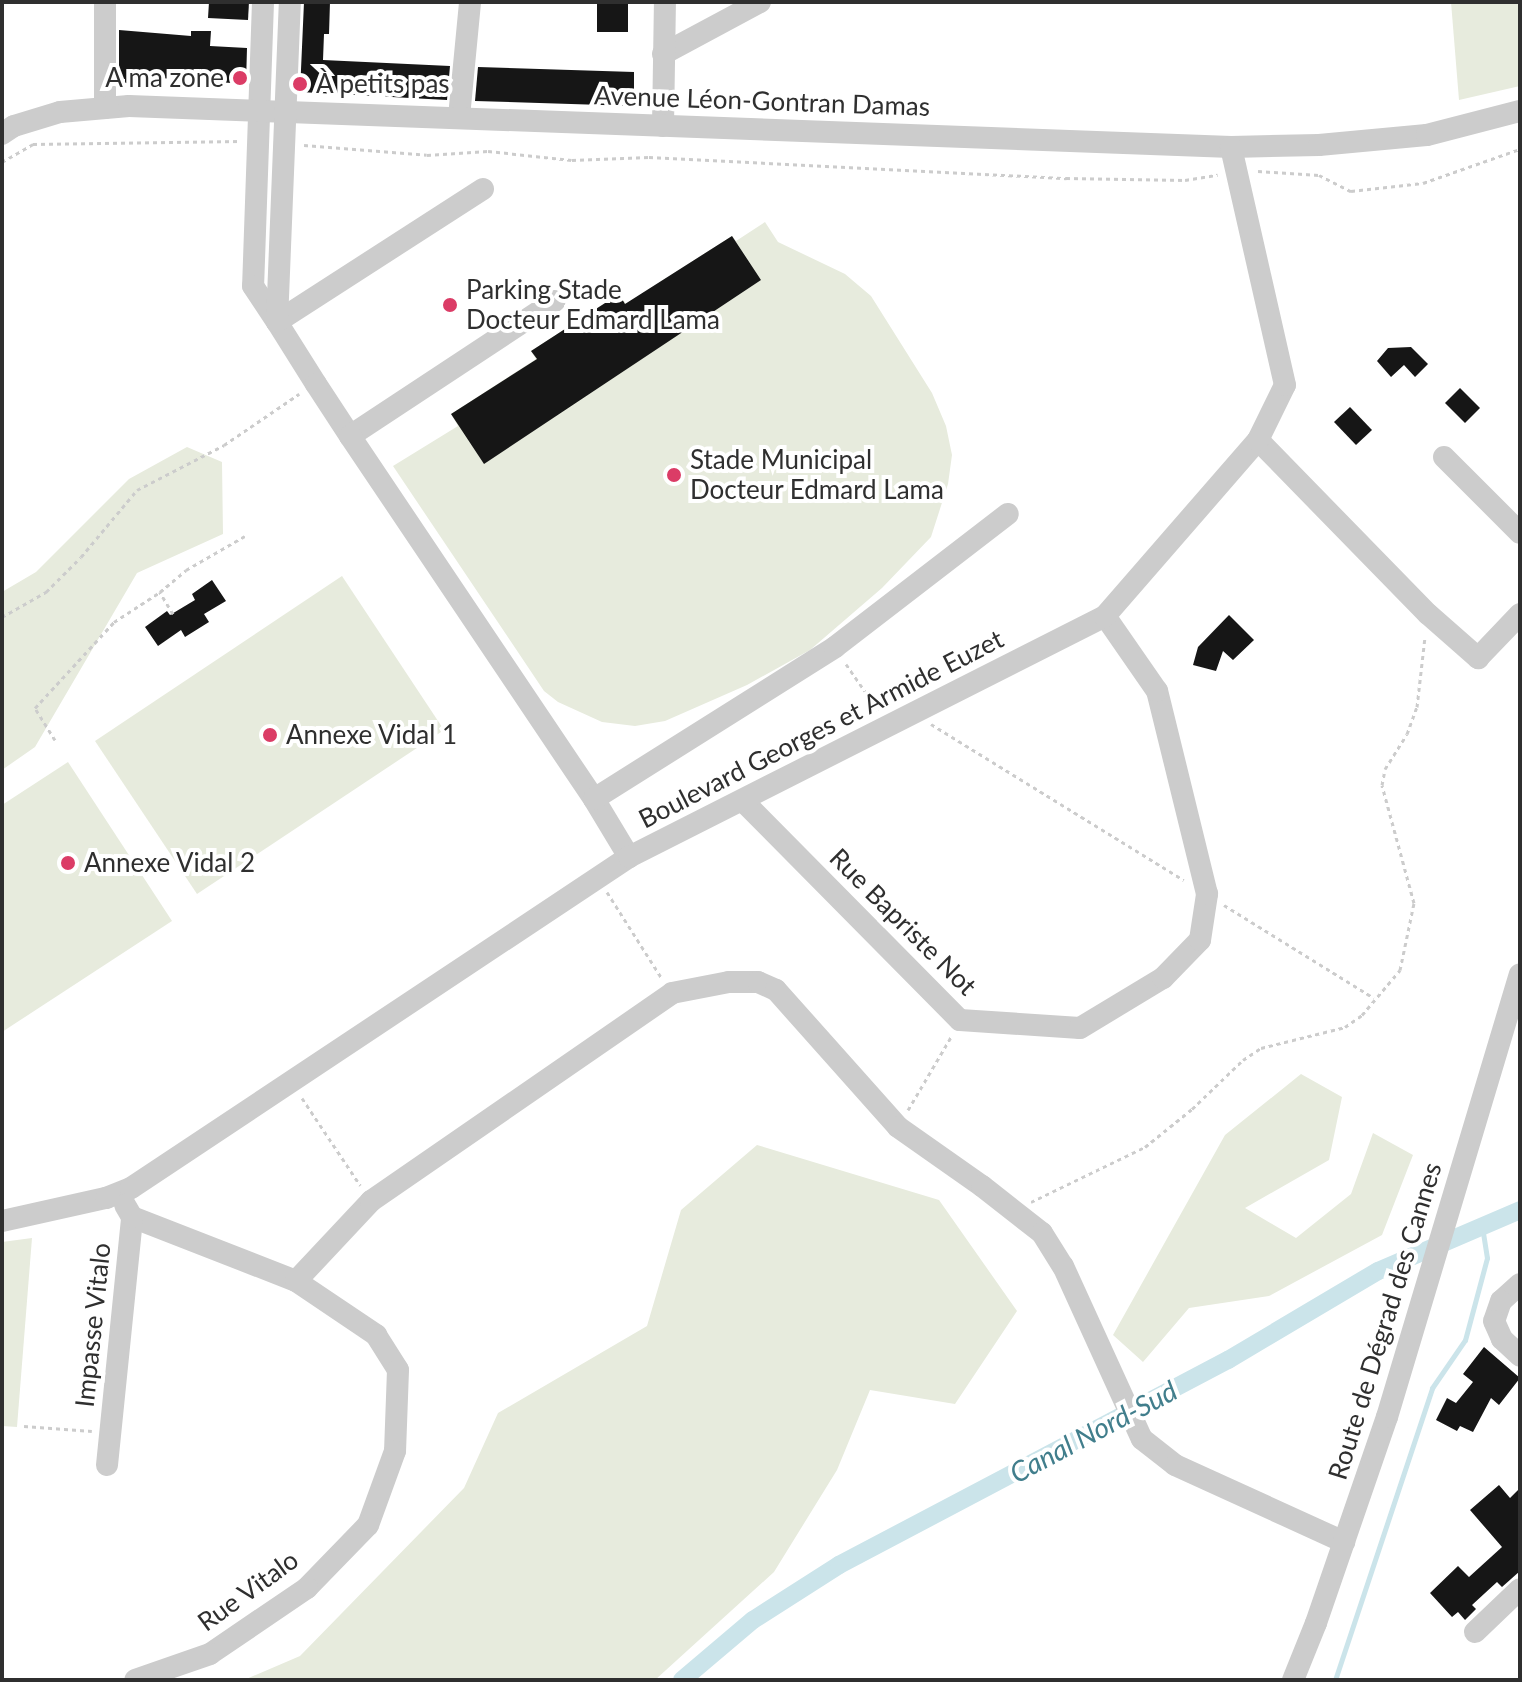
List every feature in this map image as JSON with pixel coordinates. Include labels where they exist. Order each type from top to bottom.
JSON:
[{"type":"street","points":[[105,2],[105,108]]},
{"type":"street","points":[[263,2],[253,286],[594,799],[629,857]]},
{"type":"street","points":[[277,322],[290,2]]},
{"type":"street","points":[[459,117],[470,2]]},
{"type":"street","points":[[663,126],[665,2]]},
{"type":"street","points":[[663,54],[760,2]]},
{"type":"street","name":"Avenue Léon-Gontran Damas","points":[[2,134],[14,126],[60,112],[105,108],[459,117],[1231,147],[1319,145],[1427,135],[1520,111]]},
{"type":"street","name":"Boulevard Georges et Armide Euzet","points":[[117,1194],[131,1188],[629,857],[1105,616],[1258,440],[1285,385],[1231,147]]},
{"type":"street","points":[[277,322],[483,189]]},
{"type":"street","points":[[350,436],[555,301]]},
{"type":"street","points":[[1258,440],[1428,614],[1478,658],[1520,614]]},
{"type":"street","points":[[1444,457],[1520,533]]},
{"type":"street","points":[[594,799],[835,647],[1008,514]]},
{"type":"street","name":"Rue Bapriste Not","points":[[743,801],[960,1020],[1080,1028],[1163,978],[1200,940],[1207,894],[1157,691],[1105,616]]},
{"type":"street","name":"Route de Dégrad des Cannes","points":[[1293,1680],[1387,1417],[1520,975]]},
{"type":"street","points":[[296,1281],[371,1201],[672,993],[729,982],[758,982],[776,990],[898,1127],[1042,1233],[1063,1266],[1142,1439],[1175,1465],[1344,1542]]},
{"type":"street","points":[[2,1221],[117,1194]]},
{"type":"street","name":"Impasse Vitalo","points":[[107,1465],[132,1217],[117,1194]]},
{"type":"street","name":"Rue Vitalo","points":[[132,1217],[296,1281],[376,1335],[398,1370],[395,1451],[368,1525],[307,1588],[210,1654],[135,1680]]},
{"type":"street","points":[[1520,1284],[1501,1301],[1494,1321],[1502,1339],[1520,1356]]},
{"type":"street","points":[[1475,1632],[1520,1589]]},
{"type":"path","points":[[2,162],[33,144],[259,141]]},
{"type":"path","points":[[285,143],[427,155],[488,151],[572,160],[649,157],[1066,178],[1185,180],[1236,172],[1319,175],[1351,191],[1423,183],[1520,149]]},
{"type":"path","points":[[2,617],[46,592],[81,557],[137,490],[224,445],[316,384]]},
{"type":"path","points":[[55,740],[35,708],[114,622],[160,592],[186,570],[245,536]]},
{"type":"path","points":[[160,592],[173,614]]},
{"type":"path","points":[[1013,1210],[1145,1147],[1192,1109],[1243,1060],[1261,1048],[1345,1027],[1362,1015],[1400,970],[1414,903],[1382,785],[1385,769],[1407,734],[1417,707],[1428,614]]},
{"type":"path","points":[[835,647],[889,727]]},
{"type":"path","points":[[914,714],[1375,999]]},
{"type":"path","points":[[598,879],[672,993]]},
{"type":"path","points":[[898,1127],[960,1020]]},
{"type":"path","points":[[291,1082],[371,1201]]},
{"type":"path","points":[[24,1426],[110,1433]]},
{"type":"shaded area","points":[[1451,2],[1520,2],[1520,86],[1459,100]]},
{"type":"shaded area","name":"Stade Municipal Docteur Edmard Lama","points":[[765,222],[778,242],[845,274],[871,296],[932,393],[946,426],[952,455],[948,484],[931,537],[882,588],[810,650],[747,685],[665,721],[635,726],[602,722],[558,702],[544,691],[393,466],[458,426],[451,414],[536,359],[531,351],[619,294],[626,304],[732,236],[736,241]]},
{"type":"shaded area","points":[[187,447],[222,462],[223,534],[137,573],[35,747],[2,770],[2,592],[36,572],[129,479]]},
{"type":"shaded area","name":"Annexe Vidal 1","points":[[342,576],[444,730],[197,894],[95,741]]},
{"type":"shaded area","name":"Annexe Vidal 2","points":[[68,762],[172,921],[2,1032],[2,805]]},
{"type":"shaded area","points":[[1301,1074],[1342,1097],[1329,1160],[1245,1208],[1296,1238],[1351,1194],[1373,1133],[1413,1155],[1382,1235],[1269,1296],[1189,1308],[1143,1362],[1113,1335],[1225,1135]]},
{"type":"shaded area","points":[[757,1145],[939,1200],[1017,1311],[955,1404],[870,1390],[837,1470],[774,1572],[655,1680],[244,1680],[300,1656],[464,1488],[498,1413],[647,1326],[681,1210]]},
{"type":"shaded area","points":[[32,1238],[17,1427],[2,1426],[2,1242]]},
{"type":"building","points":[[209,2],[249,2],[248,20],[208,18]]},
{"type":"building","points":[[304,2],[330,2],[329,34],[324,34],[323,60],[450,66],[447,100],[300,92]]},
{"type":"building","points":[[597,2],[628,2],[628,32],[597,32]]},
{"type":"building","points":[[119,30],[191,36],[191,31],[211,31],[210,46],[247,48],[246,84],[145,77],[145,84],[125,83],[125,79],[119,78]]},
{"type":"building","points":[[478,67],[634,72],[634,106],[475,101]]},
{"type":"building","points":[[732,236],[761,280],[484,464],[451,414],[537,359],[531,351],[619,294],[625,304]]},
{"type":"building","points":[[1411,347],[1428,364],[1415,377],[1404,365],[1391,377],[1377,361],[1388,348]]},
{"type":"building","points":[[1460,388],[1480,408],[1465,423],[1445,403]]},
{"type":"building","points":[[1350,407],[1372,430],[1356,445],[1334,422]]},
{"type":"building","points":[[212,580],[226,601],[204,614],[209,622],[185,637],[181,630],[158,646],[145,627],[167,611],[170,615],[195,600],[192,594]]},
{"type":"building","points":[[1229,615],[1254,640],[1233,660],[1223,651],[1216,671],[1193,665],[1198,647]]},
{"type":"building","points":[[1484,1347],[1520,1378],[1499,1405],[1491,1398],[1473,1432],[1460,1426],[1457,1431],[1436,1420],[1447,1398],[1456,1403],[1473,1382],[1463,1374]]},
{"type":"building","points":[[1499,1485],[1510,1498],[1520,1488],[1520,1571],[1502,1587],[1497,1582],[1472,1605],[1476,1609],[1465,1620],[1458,1612],[1452,1617],[1430,1593],[1458,1566],[1469,1577],[1502,1547],[1470,1510]]},
{"type":"waterway","name":"Canal Nord-Sud","points":[[682,1680],[753,1620],[839,1565],[1228,1360],[1378,1271],[1520,1210]]},
{"type":"waterway","points":[[1335,1680],[1432,1388],[1465,1340],[1487,1258],[1482,1226]]},
{"type":"place","name":"A ma zone","points":[[240,78]]},
{"type":"place","name":"À petits pas","points":[[300,84]]},
{"type":"place","name":"Parking Stade Docteur Edmard Lama","points":[[450,305]]},
{"type":"place","name":"Stade Municipal Docteur Edmard Lama","points":[[674,475]]},
{"type":"place","name":"Annexe Vidal 1","points":[[270,735]]},
{"type":"place","name":"Annexe Vidal 2","points":[[68,863]]}]
